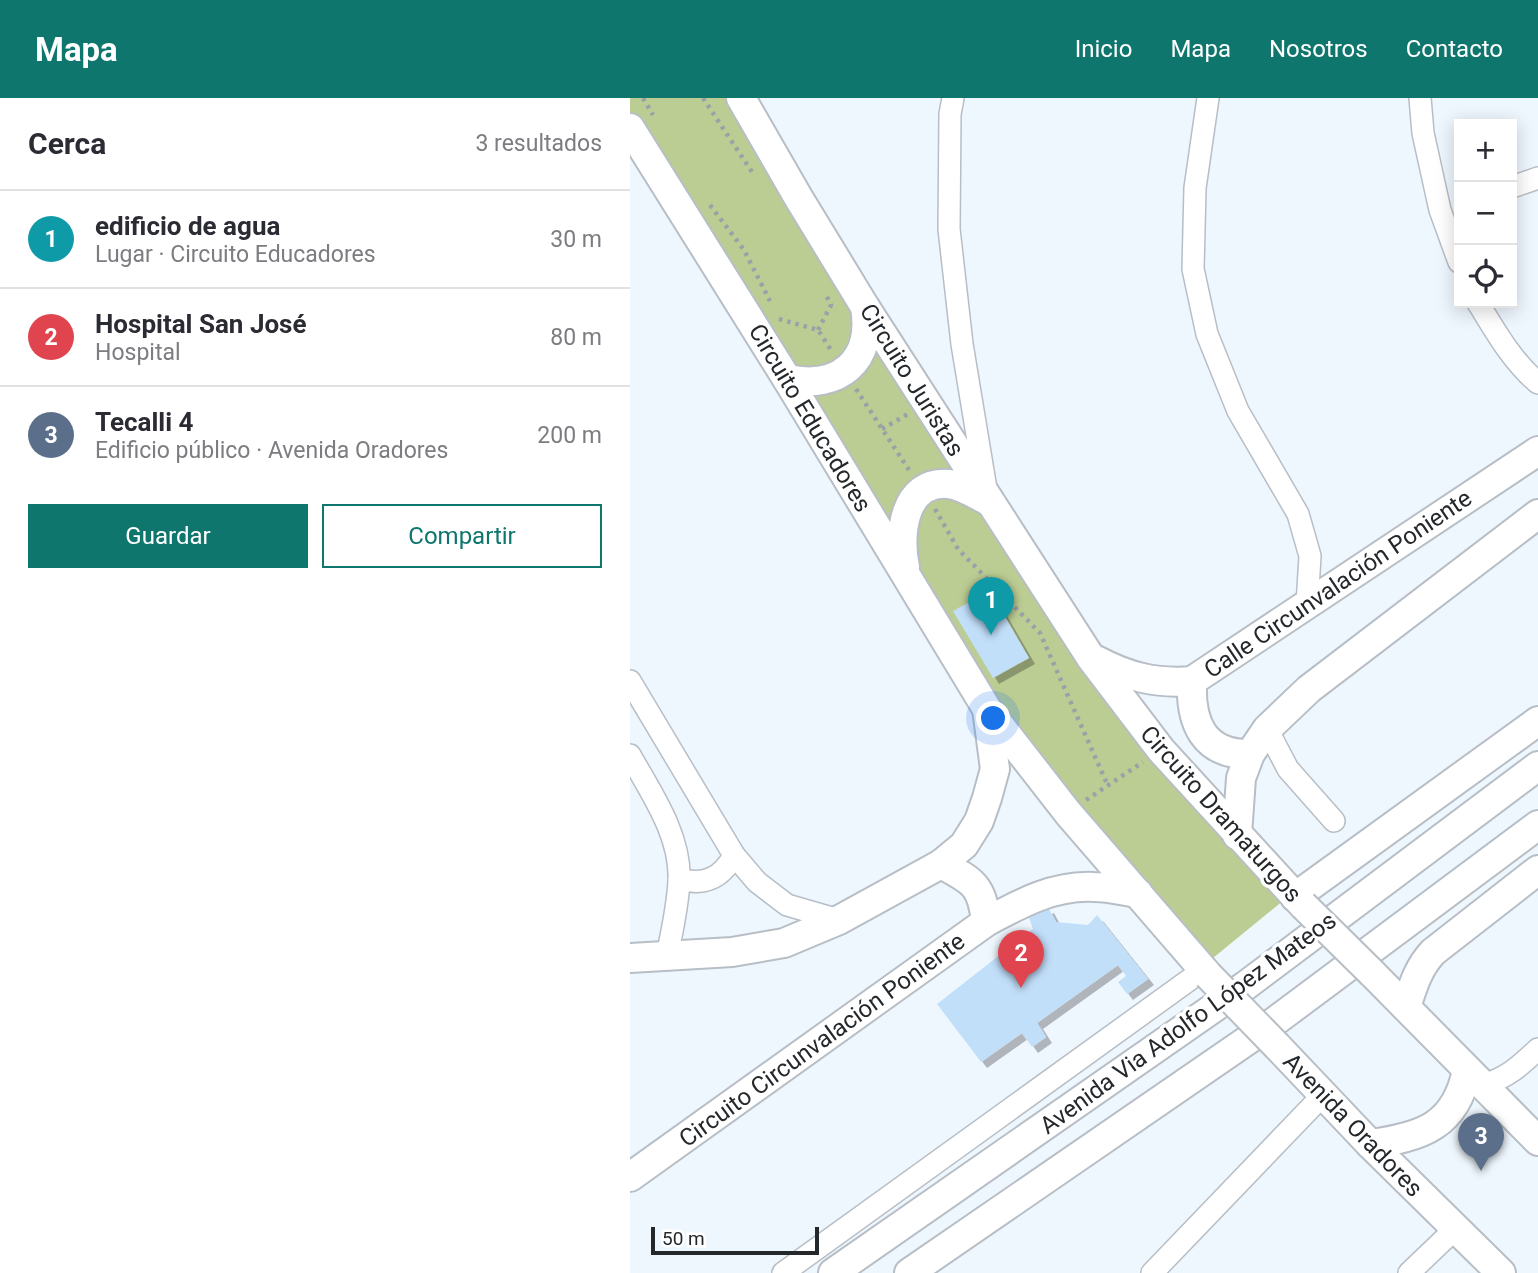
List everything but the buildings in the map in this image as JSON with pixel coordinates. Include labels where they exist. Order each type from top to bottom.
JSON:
[{"type":"main road","name":"Circuito Juristas","points":[[741,98],[864,307],[1091,657]]},
{"type":"main road","name":"Circuito Educadores","points":[[630,128],[787,379],[987,709],[1068,813],[1205,972]]},
{"type":"main road","points":[[787,379],[807,383],[827,380],[845,371],[857,358],[865,342],[868,324],[864,307]]},
{"type":"main road","name":"Calle Circunvalación Poniente","points":[[1091,657],[1119,672],[1142,679],[1166,683],[1192,681],[1538,452]]},
{"type":"main road","points":[[908,580],[901,551],[901,534],[906,513],[923,489],[948,484],[988,501]]},
{"type":"main road","points":[[1237,835],[1239,790],[1250,754],[1267,729],[1319,681],[1538,514]]},
{"type":"main road","name":"Circuito Dramaturgos","points":[[1091,657],[1161,750],[1237,835],[1538,1141]]},
{"type":"main road","points":[[1192,681],[1191,706],[1194,718],[1204,735],[1228,752],[1250,754]]},
{"type":"main road","name":"Circuito Educadores","points":[[630,958],[732,952],[784,943],[839,920],[941,864],[964,845],[979,821],[988,798],[995,769],[987,709]]},
{"type":"main road","points":[[1299,901],[1538,721]]},
{"type":"main road","name":"Avenida Via Adolfo López Mateos","points":[[833,1273],[1245,986],[1538,766]]},
{"type":"main road","name":"Avenida Via Adolfo López Mateos","points":[[909,1273],[1274,1022],[1538,825]]},
{"type":"main road","points":[[941,864],[963,875],[976,886],[983,898],[986,922]]},
{"type":"main road","points":[[1406,1007],[1423,962],[1538,870]]},
{"type":"main road","name":"Circuito Circunvalación Poniente","points":[[630,1176],[986,922],[1023,902],[1057,889],[1094,887],[1138,893]]},
{"type":"main road","name":"Avenida Oradores","points":[[1205,972],[1370,1144],[1501,1273]]},
{"type":"main road","points":[[1370,1144],[1400,1140],[1433,1128],[1451,1111],[1475,1078]]},
{"type":"street","points":[[953,98],[950,114],[949,229],[962,344],[988,501]]},
{"type":"street","points":[[1208,98],[1195,188],[1193,269],[1207,334],[1238,411],[1298,514],[1310,556],[1307,605]]},
{"type":"street","points":[[1420,98],[1423,133],[1449,207],[1456,245]]},
{"type":"street","points":[[1517,185],[1538,178]]},
{"type":"street","points":[[1481,308],[1504,346],[1538,383]]},
{"type":"street","points":[[630,681],[734,855],[757,881],[787,905],[839,920]]},
{"type":"street","points":[[1267,729],[1288,769],[1334,821]]},
{"type":"street","points":[[630,755],[666,820],[676,853],[680,879],[667,956]]},
{"type":"street","points":[[680,879],[706,881],[718,876],[734,855]]},
{"type":"street","points":[[783,1273],[1205,972]]},
{"type":"street","points":[[1475,1078],[1500,1080],[1516,1071],[1538,1049]]},
{"type":"street","points":[[1152,1273],[1323,1095]]},
{"type":"street","points":[[1409,1273],[1455,1229]]},
{"type":"path","points":[[643,98],[659,126]]},
{"type":"path","points":[[706,200],[744,250],[780,320],[818,330],[923,489],[958,549],[1040,634],[1108,786]]},
{"type":"green space","points":[[630,98],[729,98],[919,409],[1289,896],[1202,967],[1068,813],[630,142]]},
{"type":"place","name":"edificio de agua","points":[[991,635]]},
{"type":"place","name":"Hospital San José","points":[[1021,988]]},
{"type":"place","name":"Tecalli 4","points":[[1481,1171]]}]
